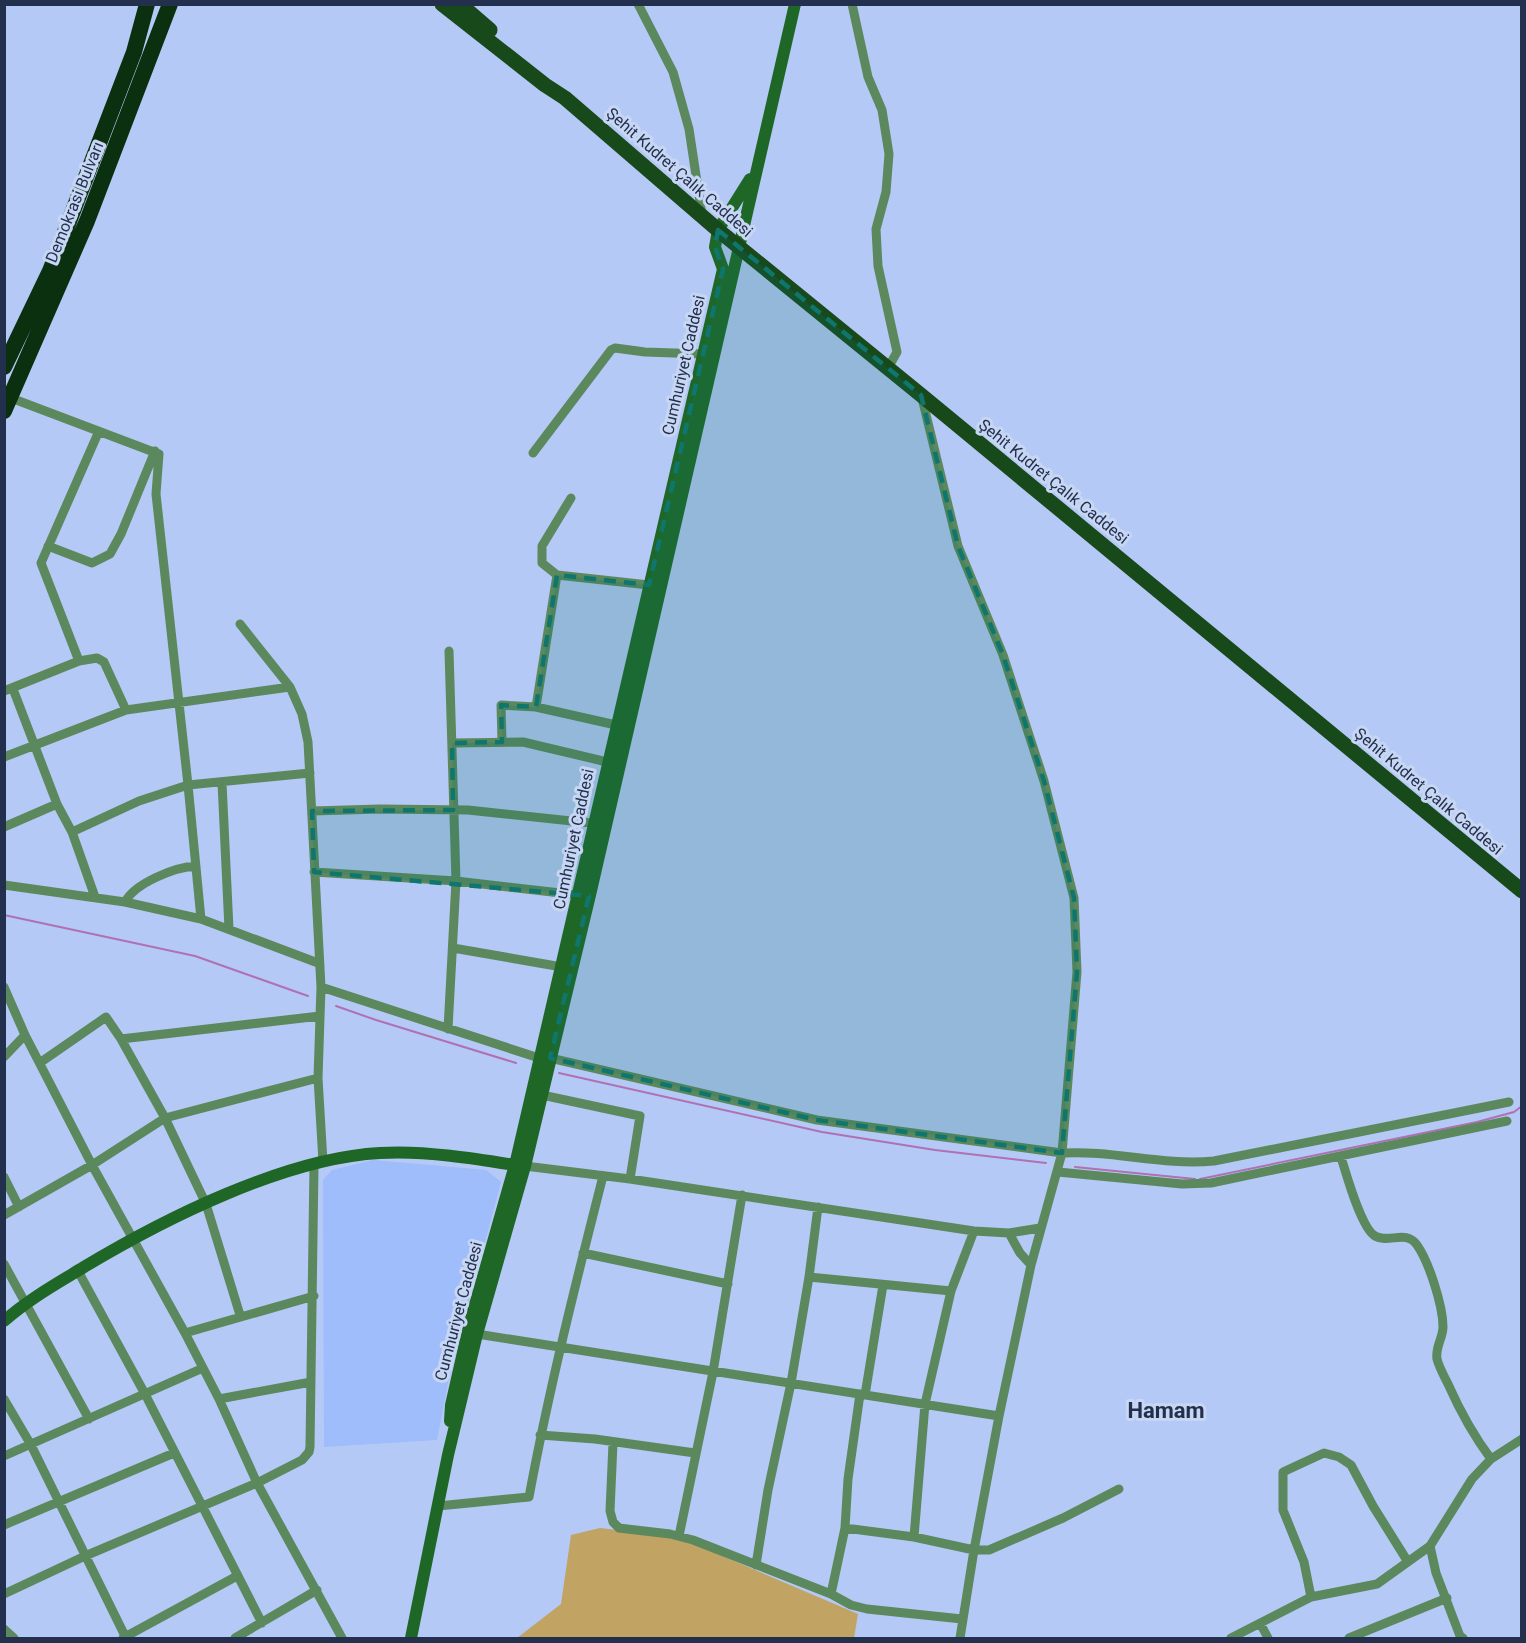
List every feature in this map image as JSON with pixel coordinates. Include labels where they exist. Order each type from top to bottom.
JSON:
[{"type":"highway","name":"Demokrasi Bulvarı","points":[[4,367],[50,272],[134,52],[147,4]]},
{"type":"highway","name":"Demokrasi Bulvarı","points":[[8,404],[87,221],[170,4]]},
{"type":"main road","name":"Şehit Kudret Çalık Caddesi","points":[[442,4],[545,85],[565,98],[718,230],[1521,891]]},
{"type":"main road","name":"Şehit Kudret Çalık Caddesi","points":[[460,4],[550,80],[565,98]]},
{"type":"main road","name":"Cumhuriyet Caddesi","points":[[411,1638],[448,1455],[520,1166],[578,895],[662,586],[795,4]]},
{"type":"main road","points":[[718,230],[756,170]]},
{"type":"main road","name":"Cumhuriyet Caddesi","points":[[448,1455],[451,1405],[464,1346],[542,1095],[544,1058],[590,895],[607,762],[723,269],[716,247],[718,230]]},
{"type":"main road","points":[[4,1321],[24,1303],[133,1238],[262,1181],[319,1164],[361,1155],[401,1152],[520,1166]]},
{"type":"street","points":[[638,4],[673,72],[689,129],[702,216]]},
{"type":"street","points":[[852,4],[868,76],[882,110],[889,154],[886,192],[876,229],[878,266],[897,352],[888,368]]},
{"type":"street","points":[[533,453],[611,350],[615,348],[703,354]]},
{"type":"street","points":[[921,395],[958,546],[1003,655],[1044,781],[1074,898],[1077,972],[1062,1152],[1031,1264],[999,1416],[960,1638]]},
{"type":"street","points":[[8,404],[99,431],[159,454],[156,494],[180,701],[201,919]]},
{"type":"street","points":[[79,661],[41,563],[99,431]]},
{"type":"street","points":[[48,546],[92,562],[110,554],[121,534],[155,451]]},
{"type":"street","points":[[571,498],[542,546],[542,562],[557,575],[649,585]]},
{"type":"street","points":[[536,707],[557,575]]},
{"type":"street","points":[[4,1594],[86,1556],[201,1509],[257,1483],[302,1460],[309,1452],[319,1164],[318,1078],[321,987],[310,773],[306,728],[290,687],[240,624]]},
{"type":"street","points":[[448,1029],[456,881],[449,651]]},
{"type":"street","points":[[95,897],[72,832],[57,804],[9,690],[92,657],[104,662],[126,710]]},
{"type":"street","points":[[4,757],[126,710],[290,687]]},
{"type":"street","points":[[502,742],[501,705],[536,707],[616,725]]},
{"type":"street","points":[[452,744],[523,742],[607,762]]},
{"type":"street","points":[[72,832],[139,801],[188,785],[310,773]]},
{"type":"street","points":[[222,783],[229,929]]},
{"type":"street","points":[[4,827],[57,804]]},
{"type":"street","points":[[312,811],[468,810],[599,824]]},
{"type":"street","points":[[125,902],[136,888],[174,870],[196,866]]},
{"type":"street","points":[[314,872],[456,881],[578,895]]},
{"type":"street","points":[[4,885],[125,902],[201,919],[318,963]]},
{"type":"street","points":[[453,948],[562,967]]},
{"type":"street","points":[[4,987],[25,1035],[41,1062],[92,1165],[219,1399],[257,1483],[342,1638]]},
{"type":"street","points":[[321,987],[544,1058],[817,1120],[1062,1152],[1091,1152],[1175,1162],[1214,1161],[1509,1102]]},
{"type":"street","points":[[121,1039],[320,1016]]},
{"type":"street","points":[[41,1062],[106,1017],[121,1039],[165,1118],[206,1204],[240,1316]]},
{"type":"street","points":[[4,1057],[25,1035]]},
{"type":"street","points":[[4,1215],[92,1165],[165,1118],[318,1078]]},
{"type":"street","points":[[542,1095],[640,1116],[630,1179]]},
{"type":"street","points":[[1058,1172],[1201,1184],[1341,1157],[1507,1120]]},
{"type":"street","points":[[1341,1157],[1354,1199],[1371,1233],[1382,1239],[1406,1237],[1418,1246],[1434,1287],[1442,1322],[1442,1334],[1437,1348],[1439,1365],[1466,1424],[1491,1459]]},
{"type":"street","points":[[520,1166],[630,1179],[974,1231],[1009,1233],[1040,1228]]},
{"type":"street","points":[[4,1176],[19,1207]]},
{"type":"street","points":[[438,1506],[529,1497],[540,1435],[560,1348],[603,1176]]},
{"type":"street","points":[[679,1536],[713,1372],[742,1196]]},
{"type":"street","points":[[756,1566],[770,1480],[791,1383],[818,1207]]},
{"type":"street","points":[[914,1536],[925,1404],[951,1291],[974,1231]]},
{"type":"street","points":[[1009,1233],[1020,1253],[1031,1264]]},
{"type":"street","points":[[583,1253],[728,1284]]},
{"type":"street","points":[[4,1264],[90,1419]]},
{"type":"street","points":[[78,1271],[145,1394],[201,1509],[261,1623]]},
{"type":"street","points":[[809,1277],[951,1291]]},
{"type":"street","points":[[831,1594],[845,1528],[848,1479],[883,1285]]},
{"type":"street","points":[[184,1333],[314,1296]]},
{"type":"street","points":[[477,1334],[999,1416]]},
{"type":"street","points":[[4,1456],[203,1368]]},
{"type":"street","points":[[219,1399],[311,1382]]},
{"type":"street","points":[[4,1399],[31,1446],[125,1638],[237,1576]]},
{"type":"street","points":[[540,1435],[695,1453]]},
{"type":"street","points":[[1231,1638],[1311,1597],[1377,1584],[1430,1546],[1472,1479],[1491,1459],[1521,1439]]},
{"type":"street","points":[[613,1443],[610,1511],[613,1522],[619,1528],[679,1536],[831,1594],[851,1605],[867,1609],[962,1619]]},
{"type":"street","points":[[4,1525],[174,1453]]},
{"type":"street","points":[[1311,1597],[1304,1562],[1283,1510],[1283,1472],[1324,1453],[1339,1457],[1351,1465],[1373,1506],[1408,1562]]},
{"type":"street","points":[[845,1528],[914,1536],[974,1550],[996,1548],[1063,1518],[1119,1489]]},
{"type":"street","points":[[1430,1546],[1436,1573],[1460,1636],[1463,1638]]},
{"type":"street","points":[[235,1638],[251,1635],[261,1623],[317,1590]]},
{"type":"street","points":[[1348,1638],[1447,1598]]},
{"type":"street","points":[[1260,1623],[1268,1638]]},
{"type":"street","points":[[4,1629],[14,1638]]},
{"type":"highlighted area","points":[[718,230],[921,395],[958,546],[1003,655],[1044,781],[1074,898],[1077,972],[1062,1153],[817,1120],[550,1058],[589,896],[314,872],[312,811],[453,810],[452,743],[502,742],[501,705],[536,707],[557,575],[649,585],[723,269],[715,247]]},
{"type":"shaded area","points":[[373,1160],[486,1170],[501,1182],[450,1373],[437,1440],[324,1447],[323,1180],[332,1170]]},
{"type":"shaded area","points":[[600,1528],[678,1537],[858,1614],[854,1638],[517,1638],[561,1604],[571,1535]]},
{"type":"waterway","points":[[4,915],[195,956],[308,996]]},
{"type":"waterway","points":[[336,1006],[516,1063]]},
{"type":"waterway","points":[[559,1073],[822,1132],[935,1150],[1046,1163]]},
{"type":"waterway","points":[[1200,1179],[1477,1122],[1514,1112],[1522,1106]]},
{"type":"waterway","points":[[1075,1167],[1195,1179]]},
{"type":"district","name":"Hamam","points":[[1166,1410]]}]
